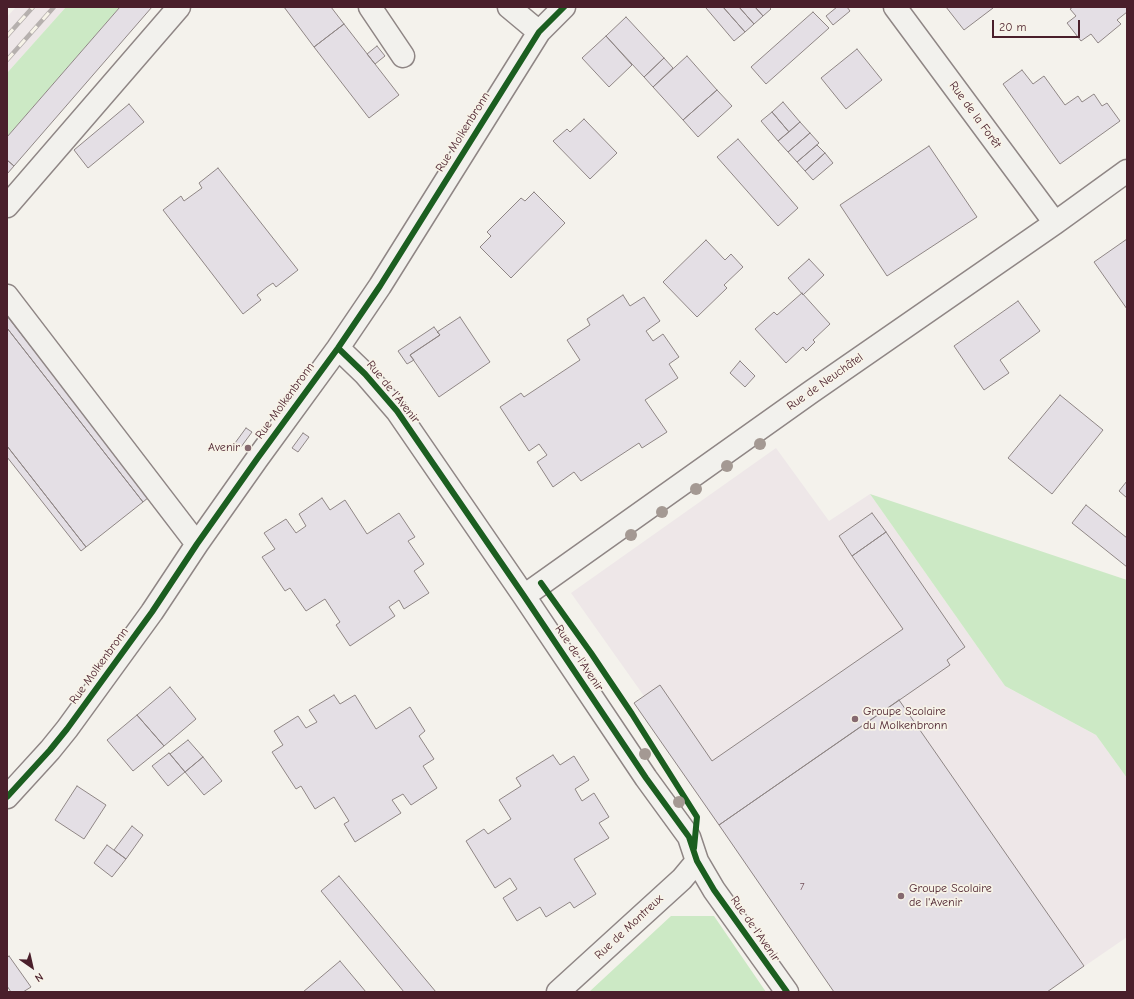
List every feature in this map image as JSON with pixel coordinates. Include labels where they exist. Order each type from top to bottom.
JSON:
[{"type":"street","points":[[7,206],[178,7]]},
{"type":"street","points":[[370,7],[403,56]]},
{"type":"street","points":[[509,7],[539,32]]},
{"type":"street","name":"Rue Molkenbronn","points":[[7,797],[67,729],[152,612],[197,544],[338,348],[380,286],[539,32],[564,7]]},
{"type":"street","name":"Rue de la Forêt","points":[[895,7],[1055,223]]},
{"type":"street","name":"Rue de Neuchâtel","points":[[524,596],[811,392],[1055,223],[1127,171]]},
{"type":"street","points":[[7,296],[197,544]]},
{"type":"street","name":"Rue de l'Avenir","points":[[338,348],[365,374],[397,411],[524,596],[646,778],[689,837],[697,861],[714,890],[786,992]]},
{"type":"street","name":"Rue de Montreux","points":[[558,992],[682,879],[697,861]]},
{"type":"shaded area","points":[[16,7],[66,7],[7,73],[7,17]]},
{"type":"shaded area","name":"Groupe Scolaire du Molkenbronn","points":[[776,448],[829,521],[870,494],[1005,686],[1096,735],[1127,778],[1127,937],[1047,992],[834,992],[634,703],[644,696],[571,593]]},
{"type":"green space","points":[[66,7],[120,7],[7,137],[7,73]]},
{"type":"green space","points":[[870,494],[1127,580],[1127,778],[1096,735],[1005,686]]},
{"type":"green space","points":[[671,916],[714,916],[766,992],[589,992]]},
{"type":"building","points":[[120,7],[152,7],[14,166],[7,160],[7,137]]},
{"type":"building","points":[[284,7],[331,7],[344,24],[314,47]]},
{"type":"building","points":[[723,7],[745,32],[734,41],[706,8]]},
{"type":"building","points":[[723,7],[739,7],[754,24],[745,32]]},
{"type":"building","points":[[739,7],[755,7],[763,16],[754,24]]},
{"type":"building","points":[[755,7],[769,7],[771,9],[763,16]]},
{"type":"building","points":[[837,7],[847,7],[850,11],[833,25],[826,16]]},
{"type":"building","points":[[946,7],[993,7],[993,8],[964,30]]},
{"type":"building","points":[[1073,7],[1127,7],[1127,12],[1117,20],[1121,24],[1098,43],[1091,34],[1081,41],[1067,23],[1076,16],[1070,9]]},
{"type":"building","points":[[813,12],[829,28],[766,84],[751,67]]},
{"type":"building","points":[[626,17],[664,58],[644,77],[606,36]]},
{"type":"building","points":[[344,24],[399,95],[369,118],[314,47]]},
{"type":"building","points":[[606,36],[632,65],[609,87],[582,58]]},
{"type":"building","points":[[377,46],[385,56],[375,64],[367,54]]},
{"type":"building","points":[[857,49],[882,80],[846,109],[821,78]]},
{"type":"building","points":[[687,56],[717,90],[683,120],[653,87]]},
{"type":"building","points":[[664,58],[673,68],[653,87],[644,77]]},
{"type":"building","points":[[1022,70],[1033,84],[1044,76],[1065,105],[1078,96],[1082,102],[1094,94],[1102,106],[1107,103],[1120,121],[1060,164],[1003,84]]},
{"type":"building","points":[[717,90],[732,106],[698,137],[683,120]]},
{"type":"building","points":[[783,102],[800,122],[789,132],[772,112]]},
{"type":"building","points":[[129,104],[144,122],[88,168],[74,150]]},
{"type":"building","points":[[772,112],[789,132],[778,141],[761,121]]},
{"type":"building","points":[[584,119],[617,153],[590,179],[553,141],[567,129],[570,132]]},
{"type":"building","points":[[800,122],[810,133],[788,152],[778,141]]},
{"type":"building","points":[[810,133],[819,143],[797,162],[788,152]]},
{"type":"building","points":[[738,139],[798,208],[778,226],[717,157]]},
{"type":"building","points":[[817,145],[825,153],[805,171],[797,162]]},
{"type":"building","points":[[929,146],[977,217],[887,276],[840,205]]},
{"type":"building","points":[[825,153],[833,163],[813,180],[805,171]]},
{"type":"building","points":[[7,160],[14,166],[7,174]]},
{"type":"building","points":[[218,168],[298,270],[276,287],[273,283],[257,295],[261,300],[243,314],[163,210],[181,196],[184,201],[202,188],[199,183]]},
{"type":"building","points":[[534,192],[565,223],[511,278],[480,247],[491,236],[487,232],[521,198],[525,201]]},
{"type":"building","points":[[1127,239],[1127,309],[1094,262]]},
{"type":"building","points":[[706,240],[725,260],[731,254],[743,267],[724,285],[727,288],[697,317],[663,282]]},
{"type":"building","points":[[809,259],[824,275],[803,295],[788,278]]},
{"type":"building","points":[[802,293],[830,324],[813,340],[815,342],[806,351],[803,347],[786,363],[755,329],[774,312],[777,315]]},
{"type":"building","points":[[623,295],[630,306],[644,297],[660,321],[646,331],[653,341],[663,334],[679,357],[669,364],[678,378],[645,400],[667,432],[642,448],[639,443],[581,481],[574,472],[553,487],[537,462],[547,455],[539,444],[529,451],[500,407],[521,393],[524,397],[580,360],[567,340],[590,325],[587,319]]},
{"type":"building","points":[[1018,301],[1040,331],[1000,360],[1009,373],[984,390],[954,346]]},
{"type":"building","points":[[7,316],[149,497],[143,502],[7,328]]},
{"type":"building","points":[[460,317],[490,362],[439,397],[410,355],[440,335],[437,332]]},
{"type":"building","points":[[434,327],[440,335],[410,355],[414,360],[407,364],[398,351]]},
{"type":"building","points":[[7,328],[143,502],[86,547],[7,446]]},
{"type":"building","points":[[740,361],[755,376],[745,387],[730,373]]},
{"type":"building","points":[[1060,395],[1103,430],[1052,494],[1008,458]]},
{"type":"building","points":[[246,428],[252,432],[241,447],[235,443]]},
{"type":"building","points":[[303,433],[309,437],[298,452],[292,448]]},
{"type":"building","points":[[7,446],[86,547],[81,551],[7,457]]},
{"type":"building","points":[[1127,481],[1127,498],[1119,491]]},
{"type":"building","points":[[322,498],[330,510],[345,500],[367,534],[399,513],[415,537],[408,541],[424,564],[414,571],[429,593],[404,609],[399,600],[389,607],[395,616],[350,646],[336,625],[340,622],[325,599],[306,611],[290,588],[285,591],[262,557],[275,549],[264,533],[286,519],[296,533],[306,526],[299,514]]},
{"type":"building","points":[[1086,505],[1127,538],[1127,567],[1072,523]]},
{"type":"building","points":[[872,513],[886,532],[852,556],[839,536]]},
{"type":"building","points":[[886,532],[965,647],[947,660],[950,665],[719,825],[634,703],[660,685],[712,761],[903,629],[852,556]]},
{"type":"building","points":[[170,687],[196,719],[164,746],[137,715]]},
{"type":"building","points":[[334,695],[340,704],[355,695],[376,729],[410,707],[425,731],[419,736],[434,759],[423,766],[437,788],[411,805],[403,794],[392,800],[401,813],[355,842],[344,824],[349,821],[334,797],[315,809],[301,786],[296,789],[272,752],[283,745],[274,731],[298,716],[306,728],[317,722],[309,710]]},
{"type":"building","name":"Groupe Scolaire de l'Avenir","points":[[899,700],[1084,966],[1047,992],[834,992],[719,825]]},
{"type":"building","points":[[137,715],[164,746],[133,771],[107,740]]},
{"type":"building","points":[[188,740],[203,757],[185,772],[170,754]]},
{"type":"building","points":[[169,753],[185,772],[168,786],[152,766]]},
{"type":"building","points":[[553,755],[560,765],[574,756],[589,780],[575,789],[582,801],[594,793],[609,817],[599,823],[609,838],[574,859],[596,894],[574,908],[570,902],[546,917],[540,907],[517,921],[503,898],[517,889],[510,878],[495,888],[466,841],[484,829],[488,834],[511,819],[499,800],[521,786],[516,778]]},
{"type":"building","points":[[203,757],[222,781],[204,795],[185,772]]},
{"type":"building","points":[[77,786],[106,805],[84,839],[55,820]]},
{"type":"building","points":[[132,826],[143,835],[126,859],[114,850]]},
{"type":"building","points":[[107,845],[126,859],[112,877],[94,863]]},
{"type":"building","points":[[339,876],[436,992],[404,992],[321,891]]},
{"type":"building","points":[[9,956],[31,987],[23,992],[11,992],[7,986],[7,958]]},
{"type":"building","points":[[340,961],[366,992],[303,992]]},
{"type":"railway","points":[[7,36],[33,7]]},
{"type":"railway","points":[[7,60],[54,7]]},
{"type":"cycle path","points":[[7,797],[67,729],[152,612],[197,544],[338,348],[380,286],[539,32],[564,7]]},
{"type":"cycle path","points":[[338,348],[365,374],[397,411],[524,596],[646,778],[689,837],[697,861],[714,890],[787,992]]},
{"type":"cycle path","points":[[541,583],[632,714],[697,817],[694,848]]},
{"type":"place","name":"Avenir","points":[[248,448]]},
{"type":"place","name":"Groupe Scolaire du Molkenbronn","points":[[855,719]]},
{"type":"place","name":"Groupe Scolaire de l'Avenir","points":[[901,896]]}]
